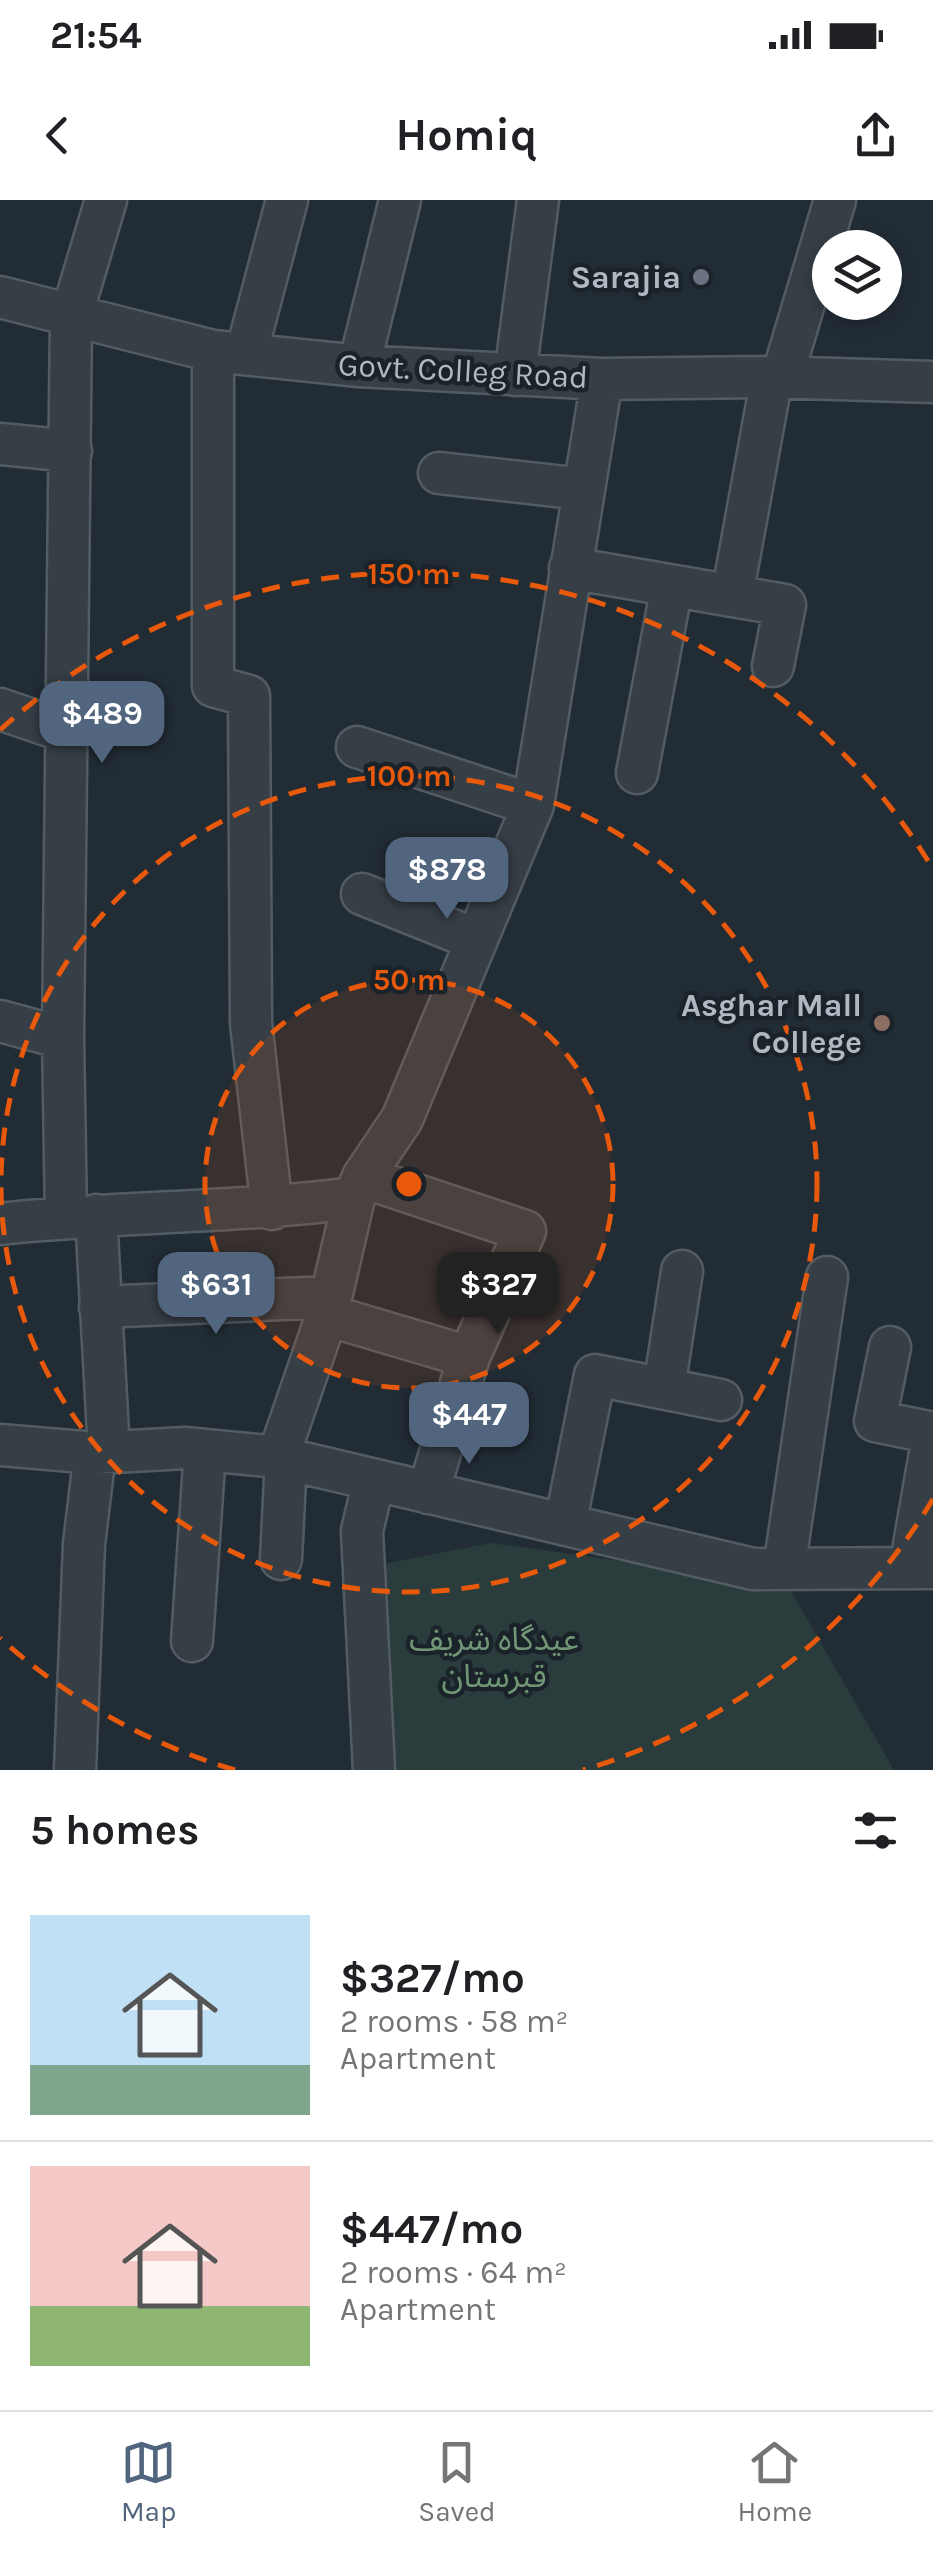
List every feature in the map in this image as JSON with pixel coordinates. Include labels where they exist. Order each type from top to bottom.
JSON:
[{"type":"street","points":[[75,1770],[84,1544],[102,1452],[100,1307],[81,1216],[63,1038],[71,316],[106,200]]},
{"type":"street","points":[[272,1209],[251,1024],[249,696],[213,686],[229,352],[287,200]]},
{"type":"street","points":[[359,366],[400,200]]},
{"type":"street","points":[[516,374],[538,200]]},
{"type":"street","points":[[732,596],[777,377],[835,200]]},
{"type":"street","name":"Govt. Colleg Road","points":[[0,296],[229,352],[359,366],[602,379],[777,377],[933,382]]},
{"type":"street","points":[[281,1559],[282,1458],[358,1188],[402,1119],[534,805],[602,379]]},
{"type":"street","points":[[0,444],[71,451]]},
{"type":"street","points":[[440,473],[583,489]]},
{"type":"street","points":[[570,568],[785,606],[772,666]]},
{"type":"street","points":[[638,774],[672,586]]},
{"type":"street","points":[[0,709],[67,732]]},
{"type":"street","points":[[356,747],[534,805]]},
{"type":"street","points":[[362,894],[477,940]]},
{"type":"street","points":[[0,1021],[63,1038]]},
{"type":"street","points":[[0,1224],[81,1216],[272,1209],[358,1188],[525,1231],[469,1357],[428,1493]]},
{"type":"street","points":[[664,1388],[682,1271]]},
{"type":"street","points":[[784,1569],[827,1277]]},
{"type":"street","points":[[100,1307],[327,1306],[469,1357]]},
{"type":"street","points":[[0,1446],[102,1452],[205,1450],[282,1458],[753,1570],[922,1568],[933,1434],[875,1421],[890,1346]]},
{"type":"street","points":[[565,1526],[595,1374],[721,1400]]},
{"type":"street","points":[[192,1641],[205,1450]]},
{"type":"street","points":[[374,1480],[362,1531],[374,1770]]},
{"type":"green space","name":"عیدگاہ شریف قبرستان","points":[[491,1543],[787,1584],[894,1770],[384,1770],[378,1565]]},
{"type":"place","name":"Sarajia","points":[[701,277]]},
{"type":"place","name":"Asghar Mall College","points":[[882,1023]]}]
